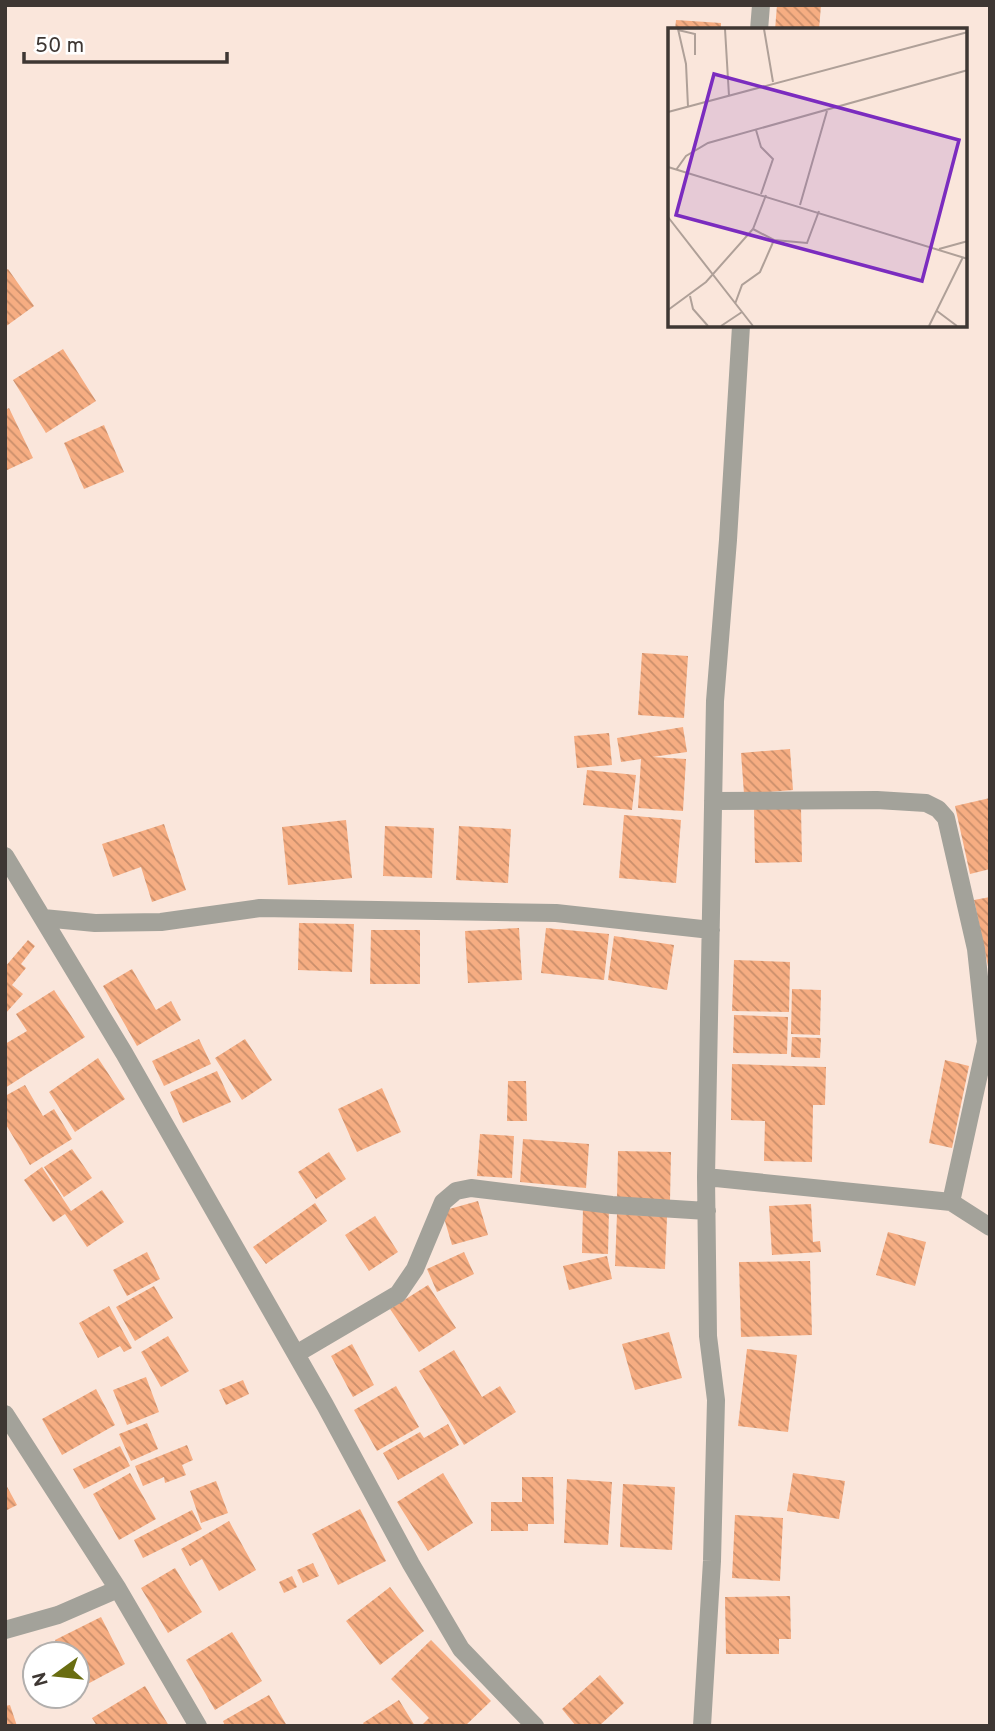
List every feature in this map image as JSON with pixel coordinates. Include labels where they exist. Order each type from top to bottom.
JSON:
[{"type":"street","points":[[759,28],[761,5]]},
{"type":"street","points":[[702,1726],[712,1561],[716,1400],[708,1336],[706,1177],[715,701],[741,327]]},
{"type":"street","points":[[713,801],[877,800],[926,803],[938,809],[946,818],[975,949],[988,1042],[951,1202]]},
{"type":"street","points":[[5,856],[124,1053],[461,1649],[535,1726]]},
{"type":"street","points":[[43,918],[95,923],[161,922],[261,908],[556,913],[711,930]]},
{"type":"street","points":[[706,1177],[951,1202],[990,1227]]},
{"type":"street","points":[[296,1354],[398,1294],[415,1269],[443,1202],[456,1191],[471,1188],[612,1205],[707,1211]]},
{"type":"street","points":[[5,1414],[118,1588],[198,1726]]},
{"type":"street","points":[[5,1630],[58,1615],[118,1588]]},
{"type":"building","points":[[777,5],[821,5],[819,28],[775,28]]},
{"type":"building","points":[[676,20],[721,23],[721,28],[675,28]]},
{"type":"building","points":[[8,269],[34,306],[5,327],[5,271]]},
{"type":"building","points":[[63,349],[96,401],[46,433],[13,380]]},
{"type":"building","points":[[9,408],[33,458],[5,471],[5,410]]},
{"type":"building","points":[[104,425],[124,472],[84,489],[64,443]]},
{"type":"building","points":[[642,653],[688,656],[684,718],[638,715]]},
{"type":"building","points":[[683,727],[687,752],[652,757],[686,759],[683,811],[638,808],[641,759],[621,762],[617,738]]},
{"type":"building","points":[[609,733],[612,765],[577,768],[574,736]]},
{"type":"building","points":[[790,749],[793,790],[744,794],[741,753]]},
{"type":"building","points":[[587,770],[636,775],[632,810],[583,805]]},
{"type":"building","points":[[990,798],[990,869],[970,874],[955,806]]},
{"type":"building","points":[[754,807],[801,807],[802,862],[755,863]]},
{"type":"building","points":[[624,815],[681,820],[676,883],[619,878]]},
{"type":"building","points":[[346,820],[352,878],[288,885],[282,827]]},
{"type":"building","points":[[164,824],[186,890],[152,902],[141,867],[113,877],[102,844]]},
{"type":"building","points":[[385,826],[434,828],[432,878],[383,876]]},
{"type":"building","points":[[459,826],[511,829],[508,883],[456,880]]},
{"type":"building","points":[[990,897],[990,971],[989,971],[974,900]]},
{"type":"building","points":[[299,923],[354,924],[352,972],[298,970]]},
{"type":"building","points":[[519,928],[522,980],[468,983],[465,931]]},
{"type":"building","points":[[546,928],[609,934],[604,980],[541,973]]},
{"type":"building","points":[[371,930],[420,930],[420,984],[370,984]]},
{"type":"building","points":[[614,936],[674,945],[667,990],[608,980]]},
{"type":"building","points":[[28,940],[35,946],[21,964],[26,968],[12,985],[23,994],[5,1014],[5,967]]},
{"type":"building","points":[[734,960],[790,962],[789,1012],[732,1011]]},
{"type":"building","points":[[132,969],[156,1010],[171,1001],[181,1020],[137,1046],[103,986]]},
{"type":"building","points":[[792,989],[821,990],[820,1035],[791,1034]]},
{"type":"building","points":[[54,990],[85,1037],[5,1088],[5,1044],[27,1031],[16,1014]]},
{"type":"building","points":[[734,1015],[788,1017],[787,1054],[733,1053]]},
{"type":"building","points":[[792,1037],[821,1038],[820,1058],[791,1057]]},
{"type":"building","points":[[199,1039],[211,1064],[164,1086],[152,1061]]},
{"type":"building","points":[[245,1039],[272,1080],[242,1100],[215,1058]]},
{"type":"building","points":[[98,1058],[125,1099],[75,1132],[49,1092]]},
{"type":"building","points":[[945,1060],[969,1066],[952,1148],[929,1143]]},
{"type":"building","points":[[732,1064],[826,1067],[825,1105],[813,1105],[812,1162],[764,1161],[765,1121],[731,1120]]},
{"type":"building","points":[[217,1071],[231,1102],[183,1123],[170,1092]]},
{"type":"building","points":[[508,1081],[526,1081],[527,1121],[507,1121]]},
{"type":"building","points":[[25,1085],[43,1116],[54,1109],[72,1139],[30,1165],[5,1123],[5,1096]]},
{"type":"building","points":[[382,1088],[401,1132],[357,1152],[338,1109]]},
{"type":"building","points":[[480,1134],[514,1136],[512,1178],[477,1176]]},
{"type":"building","points":[[523,1139],[589,1144],[586,1188],[520,1182]]},
{"type":"building","points":[[72,1149],[92,1178],[64,1197],[44,1167]]},
{"type":"building","points":[[618,1151],[671,1152],[670,1201],[617,1200]]},
{"type":"building","points":[[329,1152],[346,1179],[316,1199],[298,1172]]},
{"type":"building","points":[[42,1167],[71,1211],[102,1190],[124,1222],[87,1247],[65,1214],[53,1222],[24,1180]]},
{"type":"building","points":[[478,1201],[488,1235],[452,1245],[442,1211]]},
{"type":"building","points":[[315,1203],[327,1221],[266,1264],[253,1247]]},
{"type":"building","points":[[811,1204],[813,1242],[820,1241],[821,1252],[772,1255],[769,1206]]},
{"type":"building","points":[[583,1207],[609,1208],[608,1254],[582,1253]]},
{"type":"building","points":[[617,1214],[667,1217],[665,1269],[615,1266]]},
{"type":"building","points":[[375,1216],[398,1252],[369,1271],[345,1235]]},
{"type":"building","points":[[888,1232],[926,1242],[915,1286],[876,1275]]},
{"type":"building","points":[[147,1252],[160,1279],[127,1296],[113,1270]]},
{"type":"building","points":[[464,1252],[474,1274],[437,1292],[427,1269]]},
{"type":"building","points":[[607,1256],[612,1279],[569,1290],[563,1266]]},
{"type":"building","points":[[810,1261],[812,1335],[741,1337],[739,1262]]},
{"type":"building","points":[[428,1285],[456,1328],[419,1352],[390,1309]]},
{"type":"building","points":[[154,1286],[173,1318],[135,1341],[116,1307]]},
{"type":"building","points":[[109,1306],[132,1348],[124,1352],[120,1346],[98,1358],[79,1323]]},
{"type":"building","points":[[669,1332],[682,1378],[635,1390],[622,1344]]},
{"type":"building","points":[[168,1336],[189,1371],[161,1387],[141,1352]]},
{"type":"building","points":[[352,1344],[374,1385],[353,1397],[331,1356]]},
{"type":"building","points":[[747,1349],[797,1355],[788,1432],[738,1426]]},
{"type":"building","points":[[454,1350],[482,1397],[500,1386],[516,1412],[464,1445],[419,1371]]},
{"type":"building","points":[[146,1377],[159,1412],[127,1425],[113,1390]]},
{"type":"building","points":[[243,1380],[249,1394],[226,1405],[219,1390]]},
{"type":"building","points":[[396,1386],[419,1427],[377,1451],[354,1410]]},
{"type":"building","points":[[96,1389],[115,1425],[62,1455],[42,1419]]},
{"type":"building","points":[[147,1423],[158,1449],[131,1461],[119,1434]]},
{"type":"building","points":[[448,1424],[459,1445],[398,1480],[383,1453],[420,1432],[424,1438]]},
{"type":"building","points":[[187,1445],[193,1460],[182,1465],[186,1475],[165,1483],[164,1477],[143,1486],[135,1466]]},
{"type":"building","points":[[120,1446],[130,1466],[84,1489],[73,1469]]},
{"type":"building","points":[[130,1473],[156,1519],[119,1540],[93,1494]]},
{"type":"building","points":[[443,1473],[473,1523],[428,1551],[397,1502]]},
{"type":"building","points":[[793,1473],[845,1481],[839,1519],[787,1511]]},
{"type":"building","points":[[522,1477],[553,1477],[554,1524],[528,1524],[528,1531],[491,1531],[491,1502],[522,1502]]},
{"type":"building","points":[[567,1479],[612,1482],[608,1545],[564,1543]]},
{"type":"building","points":[[216,1481],[228,1513],[201,1523],[190,1491]]},
{"type":"building","points":[[5,1483],[17,1505],[5,1511]]},
{"type":"building","points":[[623,1484],[675,1487],[672,1550],[620,1547]]},
{"type":"building","points":[[360,1509],[386,1561],[338,1585],[312,1534]]},
{"type":"building","points":[[192,1510],[202,1529],[143,1558],[134,1540]]},
{"type":"building","points":[[735,1515],[783,1518],[780,1581],[732,1578]]},
{"type":"building","points":[[229,1521],[256,1570],[219,1591],[202,1559],[190,1566],[181,1549]]},
{"type":"building","points":[[313,1563],[319,1576],[303,1583],[297,1570]]},
{"type":"building","points":[[175,1568],[202,1612],[168,1633],[141,1588]]},
{"type":"building","points":[[292,1576],[297,1587],[284,1593],[279,1582]]},
{"type":"building","points":[[390,1587],[424,1631],[380,1665],[346,1621]]},
{"type":"building","points":[[790,1596],[791,1639],[779,1639],[779,1654],[726,1654],[725,1597]]},
{"type":"building","points":[[101,1617],[125,1664],[91,1682],[91,1640],[55,1640]]},
{"type":"building","points":[[232,1632],[262,1681],[215,1710],[186,1660]]},
{"type":"building","points":[[431,1640],[491,1701],[465,1726],[421,1726],[429,1718],[391,1679]]},
{"type":"building","points":[[600,1675],[624,1703],[599,1726],[576,1726],[562,1709]]},
{"type":"building","points":[[145,1686],[169,1726],[97,1726],[92,1718]]},
{"type":"building","points":[[269,1695],[287,1726],[225,1726],[223,1721]]},
{"type":"building","points":[[399,1700],[415,1726],[365,1726],[363,1723]]},
{"type":"building","points":[[10,1705],[17,1726],[5,1726],[5,1706]]}]
